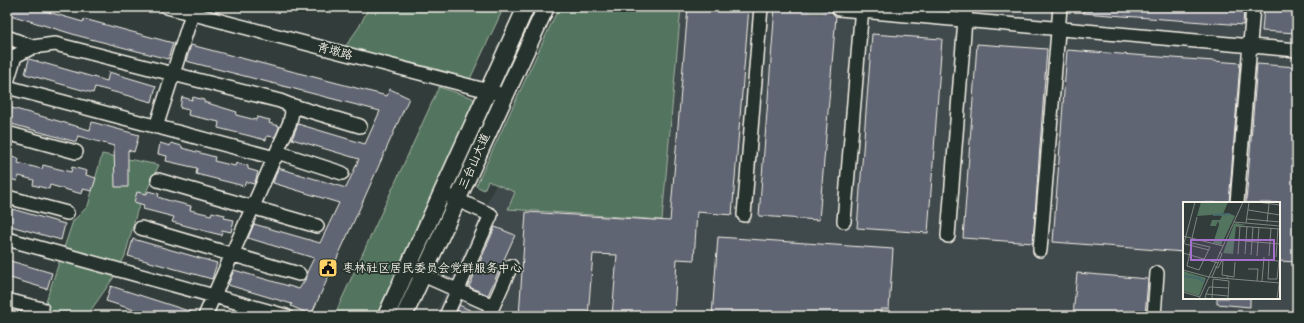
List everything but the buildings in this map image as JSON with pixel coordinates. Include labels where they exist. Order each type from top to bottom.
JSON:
[{"type":"main road","name":"三台山大道","points":[[386,316],[526,7]]},
{"type":"main road","name":"三台山大道","points":[[404,316],[504,95],[546,7]]},
{"type":"street","name":"青墩路","points":[[167,7],[504,95]]},
{"type":"street","points":[[744,215],[761,7]]},
{"type":"street","points":[[948,236],[966,7]]},
{"type":"street","points":[[1040,250],[1060,7]]},
{"type":"street","points":[[1237,202],[1253,7]]},
{"type":"street","points":[[839,9],[862,9],[1058,29],[1297,50]]},
{"type":"street","points":[[844,221],[862,9]]},
{"type":"street","points":[[156,126],[192,14]]},
{"type":"street","points":[[7,37],[33,47]]},
{"type":"street","points":[[7,82],[15,56],[33,47],[55,44],[280,101],[360,126]]},
{"type":"street","points":[[7,87],[342,173]]},
{"type":"street","points":[[205,316],[290,122],[292,112],[290,105]]},
{"type":"street","points":[[7,133],[76,152]]},
{"type":"street","points":[[158,180],[317,226]]},
{"type":"street","points":[[442,193],[491,215],[446,316]]},
{"type":"street","points":[[7,197],[67,213]]},
{"type":"street","points":[[141,228],[299,274]]},
{"type":"street","points":[[7,240],[286,316]]},
{"type":"street","points":[[408,268],[457,290],[490,311],[511,266]]},
{"type":"street","points":[[1154,316],[1157,273]]},
{"type":"street","points":[[7,300],[42,309]]},
{"type":"shaded area","points":[[584,7],[1297,7],[1297,316],[434,316],[485,207]]},
{"type":"green space","points":[[369,7],[504,7],[470,79],[433,68],[345,47],[359,27]]},
{"type":"green space","points":[[559,7],[681,7],[662,220],[508,209],[515,192],[488,181],[484,190],[476,186]]},
{"type":"green space","points":[[439,87],[473,98],[474,105],[379,316],[334,316]]},
{"type":"green space","points":[[102,154],[159,165],[137,211],[125,256],[114,277],[91,310],[89,316],[44,316],[46,301],[73,221],[88,206]]},
{"type":"tunnel","points":[[810,7],[839,9]]},
{"type":"place","name":"枣林社区居民委员会党群服务中心","points":[[328,268]]}]
